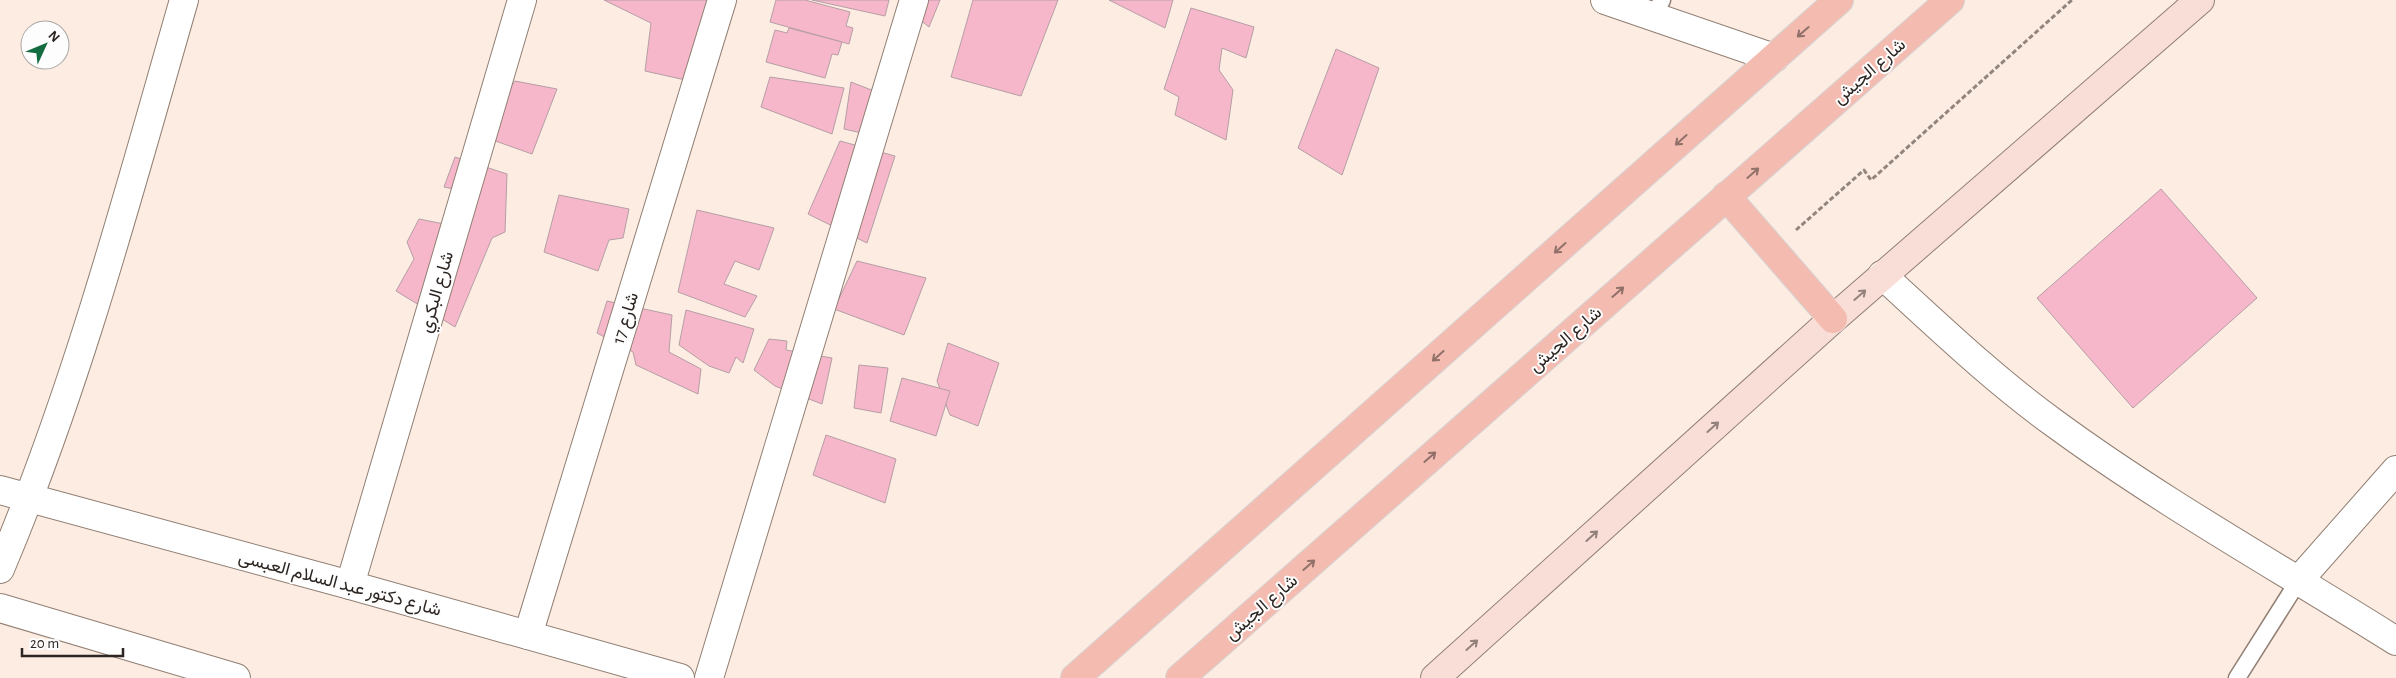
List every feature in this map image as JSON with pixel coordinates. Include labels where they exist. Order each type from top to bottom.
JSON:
[{"type":"main road","points":[[1075,678],[1839,0]]},
{"type":"main road","name":"شارع الجيش","points":[[1180,678],[1950,0]]},
{"type":"main road","points":[[1726,196],[1833,319]]},
{"type":"street","points":[[0,569],[30,499],[89,329],[184,0]]},
{"type":"street","name":"شارع البكري","points":[[350,585],[522,0]]},
{"type":"street","name":"شارع 17","points":[[528,635],[722,0]]},
{"type":"street","points":[[709,678],[914,0]]},
{"type":"street","points":[[1605,0],[1658,8],[1774,58]]},
{"type":"street","points":[[1436,678],[1882,275],[2200,0]]},
{"type":"street","points":[[1882,275],[1994,376],[2110,463],[2396,641]]},
{"type":"street","points":[[2299,580],[2396,470]]},
{"type":"street","name":"شارع دكتور عبد السلام العبسى","points":[[0,490],[350,585],[680,678]]},
{"type":"street","points":[[0,608],[236,678]]},
{"type":"lane","points":[[2236,678],[2299,580]]},
{"type":"path","points":[[1774,251],[1864,170],[1871,180],[2072,0]]},
{"type":"building","points":[[604,0],[736,0],[708,85],[645,71],[651,23]]},
{"type":"building","points":[[776,0],[805,0],[850,12],[846,26],[853,28],[849,44],[770,22]]},
{"type":"building","points":[[812,0],[889,0],[885,16]]},
{"type":"building","points":[[910,0],[940,0],[929,27],[903,6]]},
{"type":"building","points":[[973,0],[1058,0],[1021,96],[951,77]]},
{"type":"building","points":[[1109,0],[1173,0],[1165,28]]},
{"type":"building","points":[[1191,8],[1254,27],[1246,58],[1222,48],[1219,70],[1233,90],[1226,140],[1175,115],[1179,97],[1164,89]]},
{"type":"building","points":[[789,28],[842,42],[838,55],[832,54],[825,78],[766,62],[775,30],[787,33]]},
{"type":"building","points":[[1336,49],[1379,68],[1342,175],[1298,148]]},
{"type":"building","points":[[770,77],[844,88],[832,134],[761,107]]},
{"type":"building","points":[[515,81],[557,89],[532,154],[476,134]]},
{"type":"building","points":[[851,82],[892,98],[884,138],[844,129]]},
{"type":"building","points":[[840,141],[895,156],[867,243],[808,214]]},
{"type":"building","points":[[455,157],[507,174],[505,232],[492,238],[455,327],[396,291],[414,259],[407,242],[419,219],[449,225],[458,190],[444,187]]},
{"type":"building","points":[[2161,189],[2257,298],[2133,408],[2037,298]]},
{"type":"building","points":[[559,195],[629,209],[623,238],[609,240],[598,271],[544,252]]},
{"type":"building","points":[[697,210],[774,228],[759,270],[735,261],[724,284],[757,296],[745,317],[678,292]]},
{"type":"building","points":[[857,261],[926,278],[904,335],[834,309]]},
{"type":"building","points":[[607,301],[672,315],[669,352],[701,369],[698,394],[636,365],[633,352],[597,333]]},
{"type":"building","points":[[686,310],[754,329],[743,363],[736,357],[729,373],[709,366],[679,345]]},
{"type":"building","points":[[769,339],[787,341],[786,350],[832,358],[822,404],[775,386],[754,370]]},
{"type":"building","points":[[948,343],[999,363],[978,426],[950,415],[937,381]]},
{"type":"building","points":[[859,365],[888,368],[881,413],[854,408]]},
{"type":"building","points":[[902,378],[950,391],[936,436],[890,421]]},
{"type":"building","points":[[826,435],[896,459],[885,503],[813,475]]}]
